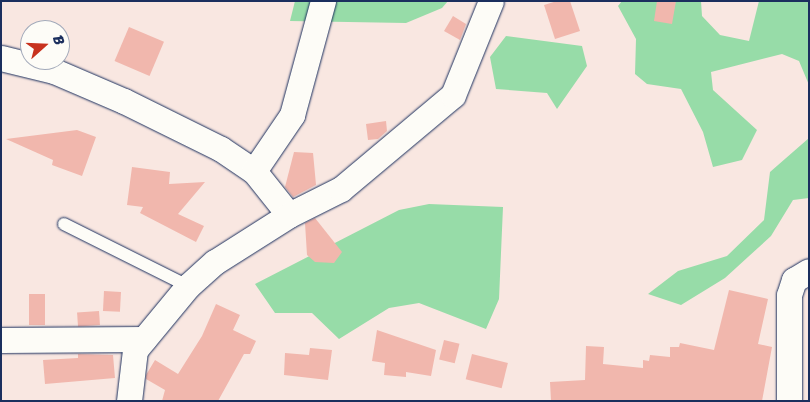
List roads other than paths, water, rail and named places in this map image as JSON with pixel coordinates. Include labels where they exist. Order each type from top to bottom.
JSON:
[{"type":"street","points":[[254,171],[292,116],[323,1]]},
{"type":"street","points":[[129,401],[135,350],[188,286],[215,262],[289,215],[341,189],[453,95],[492,1]]},
{"type":"street","points":[[1,58],[54,71],[124,101],[221,149],[254,171],[289,215]]},
{"type":"street","points":[[786,400],[789,295],[794,280],[809,271]]},
{"type":"street","points":[[1,340],[144,339]]},
{"type":"lane","points":[[64,224],[188,286]]}]
